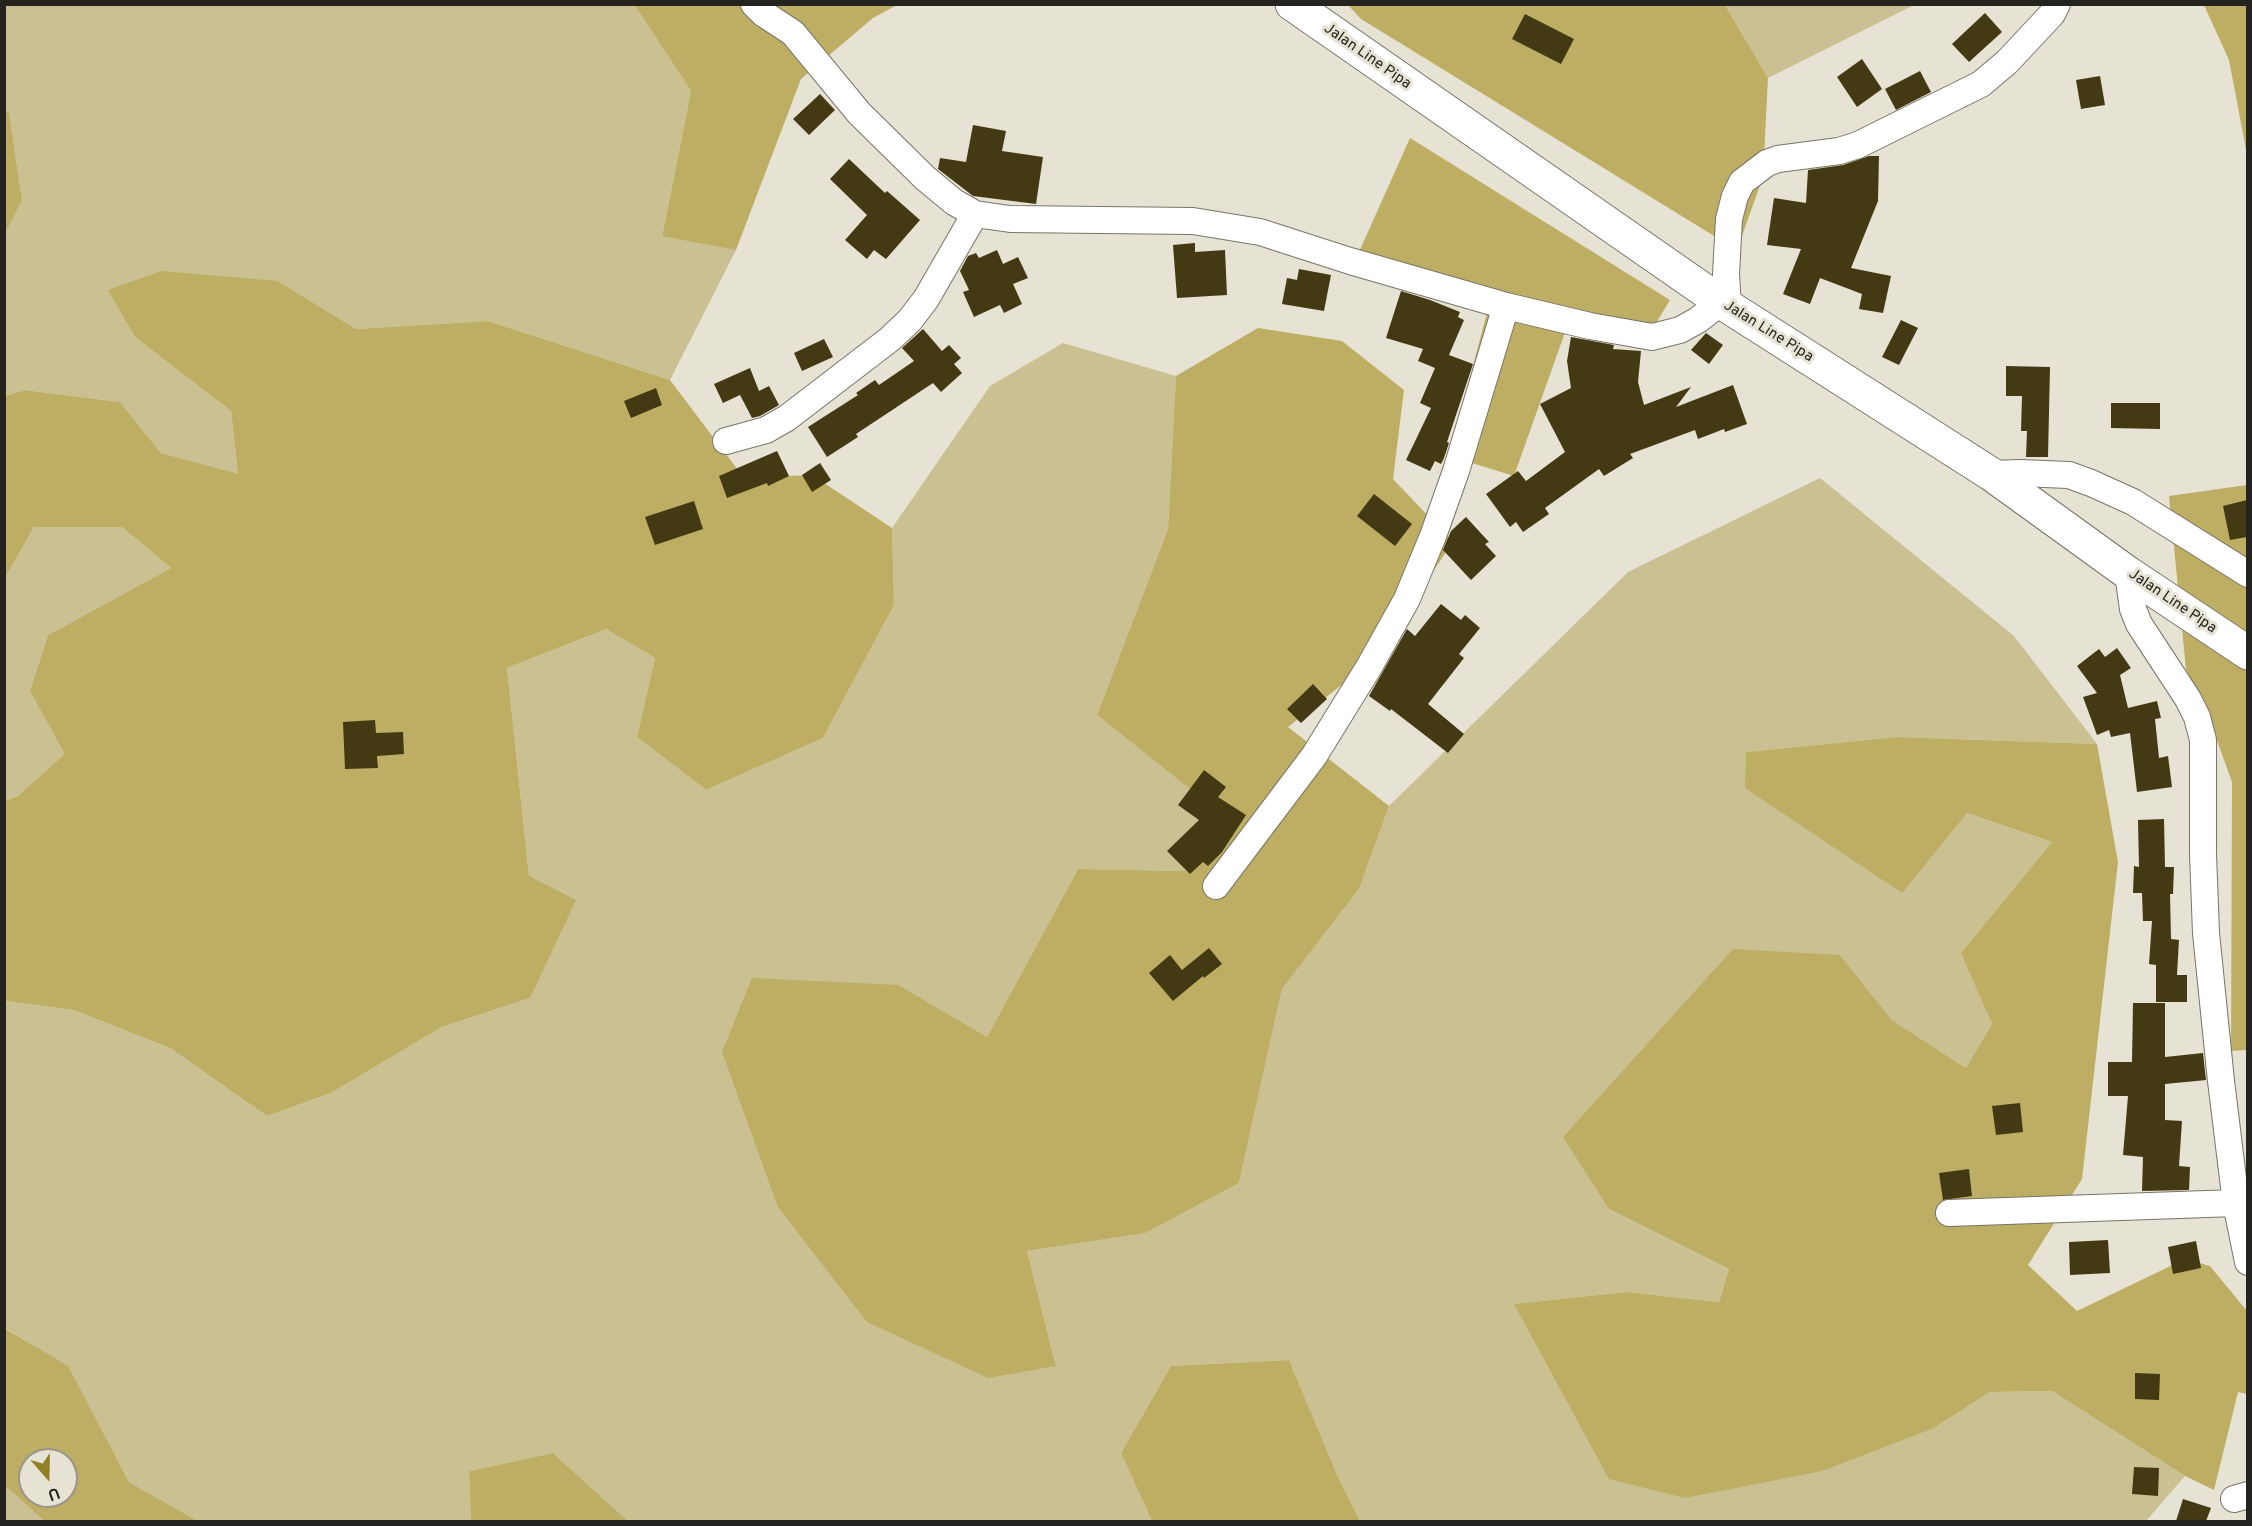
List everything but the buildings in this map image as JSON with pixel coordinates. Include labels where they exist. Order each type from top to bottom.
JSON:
[{"type":"main road","name":"Jalan Line Pipa","points":[[1292,4],[1724,304],[1991,474],[2128,573],[2247,653]]},
{"type":"street","points":[[754,4],[764,14],[793,33],[859,113],[926,178],[954,202],[975,213],[1010,219],[1193,221],[1260,232],[1350,261],[1506,306],[1590,326],[1652,337],[1680,330],[1724,304],[1729,219],[1735,196],[1742,182],[1767,163],[1778,159],[1839,151],[1858,145],[1981,84],[2007,62],[2057,4]]},
{"type":"street","points":[[726,441],[766,430],[787,418],[890,339],[910,320],[926,299],[975,213]]},
{"type":"street","points":[[1216,886],[1314,756],[1369,667],[1407,599],[1456,471],[1506,306]]},
{"type":"street","points":[[1991,474],[2069,475],[2091,483],[2133,502],[2247,574]]},
{"type":"street","points":[[2128,573],[2131,602],[2139,624],[2198,717],[2203,740],[2206,933],[2236,1203],[2247,1262]]},
{"type":"street","points":[[1949,1213],[2236,1203]]},
{"type":"shaded area","points":[[635,4],[691,91],[662,235],[736,250],[670,380],[488,321],[356,329],[278,281],[109,291],[135,337],[231,411],[238,475],[161,453],[120,402],[25,390],[5,396],[4,233],[22,200],[9,114],[5,110],[5,5]]},
{"type":"shaded area","points":[[635,5],[897,5],[873,18],[801,79],[736,250],[662,236],[691,91]]},
{"type":"shaded area","points":[[1348,5],[1725,5],[1768,78],[1763,177],[1737,250],[1361,19]]},
{"type":"shaded area","points":[[1725,5],[1914,5],[1768,78]]},
{"type":"shaded area","points":[[2204,5],[2247,5],[2247,155],[2229,60]]},
{"type":"shaded area","points":[[5,110],[9,113],[22,200],[5,233]]},
{"type":"shaded area","points":[[1410,138],[1670,300],[1647,338],[1568,324],[1514,476],[1449,456],[1488,309],[1359,252]]},
{"type":"shaded area","points":[[161,271],[278,281],[356,329],[488,321],[670,380],[744,478],[812,475],[892,528],[894,605],[823,738],[706,790],[637,737],[655,658],[606,629],[507,668],[529,876],[576,900],[530,998],[442,1027],[331,1093],[267,1116],[170,1048],[74,1010],[5,1001],[5,801],[18,796],[65,754],[30,691],[48,635],[171,568],[122,527],[34,527],[5,578],[5,396],[25,390],[120,402],[161,453],[238,474],[231,411],[135,337],[108,290]]},
{"type":"shaded area","points":[[1258,328],[1342,341],[1404,390],[1393,479],[1453,542],[1371,662],[1288,727],[1389,806],[1359,889],[1282,989],[1239,1183],[1146,1233],[1027,1251],[1056,1366],[988,1378],[867,1322],[778,1207],[722,1052],[752,978],[899,985],[987,1037],[1078,869],[1185,871],[1238,827],[1097,715],[1168,529],[1176,376]]},
{"type":"shaded area","points":[[1063,343],[1176,376],[1168,529],[1097,715],[1239,827],[1185,871],[1078,869],[987,1037],[899,985],[1056,1365],[1027,1251],[1146,1233],[1239,1183],[1282,989],[1359,889],[1389,806],[1628,572],[1820,478],[2014,636],[2097,744],[1896,737],[1746,752],[1967,813],[2052,842],[1962,952],[1992,1024],[1966,1068],[1892,1020],[1840,955],[1609,1209],[1729,1269],[1719,1302],[1626,1292],[1514,1304],[1934,1428],[1990,1392],[2052,1391],[2185,1476],[2146,1521],[1360,1521],[1338,1477],[1289,1360],[1171,1366],[1121,1453],[1152,1521],[628,1521],[553,1453],[469,1471],[471,1521],[198,1521],[129,1482],[68,1367],[5,1328],[4,1001],[74,1010],[170,1048],[267,1116],[331,1093],[442,1027],[530,998],[529,876],[507,668],[606,629],[655,658],[637,737],[706,790],[823,738],[894,605],[892,528],[990,386]]},
{"type":"shaded area","points":[[2247,485],[2247,1050],[2231,1051],[2232,782],[2207,713],[2186,669],[2169,496]]},
{"type":"shaded area","points":[[34,527],[122,527],[171,568],[48,635],[30,691],[66,754],[18,796],[5,801],[5,578]]},
{"type":"shaded area","points":[[1896,737],[2097,744],[2118,862],[2082,1179],[2028,1265],[2077,1311],[2185,1259],[2210,1266],[2247,1311],[2247,1394],[2238,1392],[2214,1490],[2185,1476],[2052,1391],[1990,1392],[1934,1428],[1822,1471],[1685,1498],[1609,1479],[1514,1304],[1626,1292],[1719,1302],[1729,1269],[1609,1209],[1563,1137],[1733,949],[1840,955],[1892,1020],[1966,1068],[1992,1024],[1961,953],[2052,842],[1967,813],[1902,893],[1745,788],[1746,752]]},
{"type":"shaded area","points":[[4,1328],[68,1366],[129,1482],[198,1521],[44,1521],[30,1508],[78,1508],[78,1448],[18,1448],[18,1497],[5,1488]]},
{"type":"shaded area","points":[[1289,1360],[1338,1477],[1360,1521],[1152,1521],[1121,1453],[1171,1366]]},
{"type":"shaded area","points":[[553,1453],[628,1521],[471,1521],[469,1471]]},
{"type":"shaded area","points":[[4,1488],[8,1488],[18,1497],[18,1508],[30,1508],[44,1521],[5,1521]]}]
